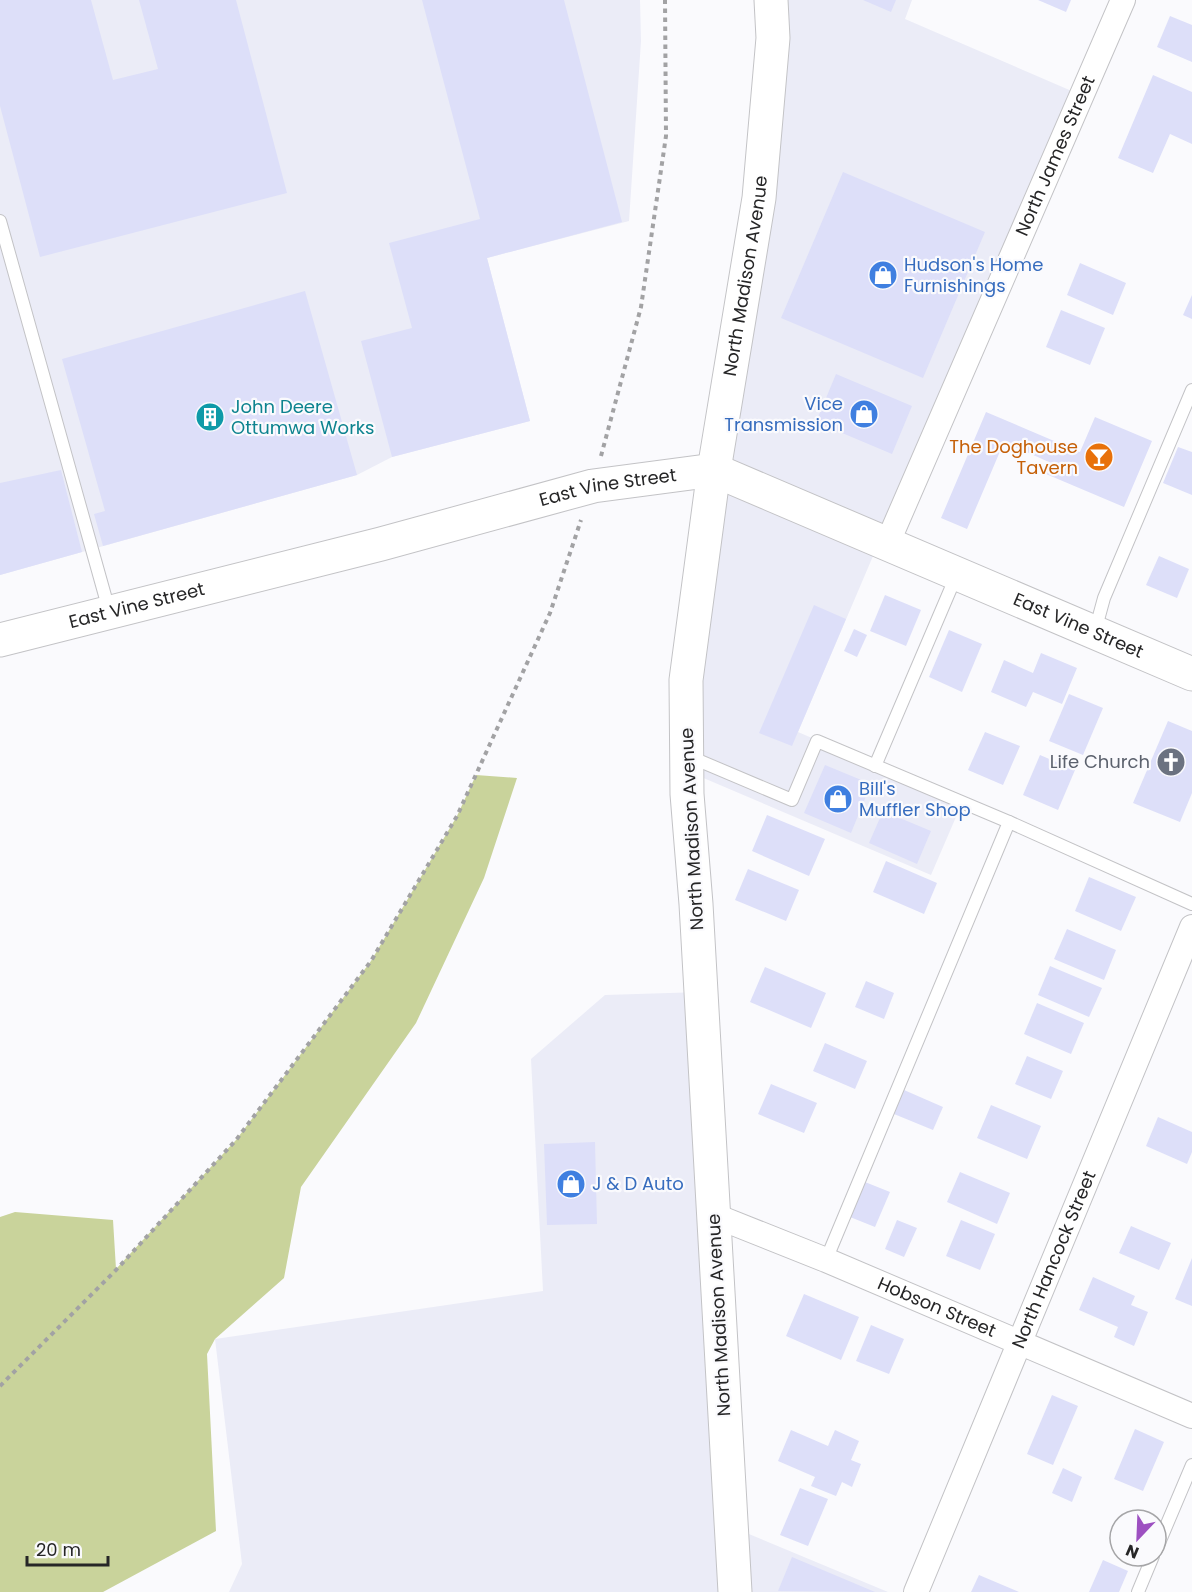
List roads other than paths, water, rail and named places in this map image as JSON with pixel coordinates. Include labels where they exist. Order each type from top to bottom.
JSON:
[{"type":"main road","name":"North Madison Avenue","points":[[735,1592],[696,904],[687,794],[686,680],[714,470],[759,198],[773,38],[771,0]]},
{"type":"main road","name":"East Vine Street","points":[[0,640],[381,544],[593,486],[714,470],[1192,674]]},
{"type":"street","name":"North James Street","points":[[888,544],[1122,0]]},
{"type":"street","name":"North Hancock Street","points":[[916,1592],[1192,927]]},
{"type":"street","name":"Hobson Street","points":[[713,1215],[826,1260],[1192,1416]]},
{"type":"lane","points":[[0,221],[110,613]]},
{"type":"lane","points":[[1094,632],[1104,598],[1192,390]]},
{"type":"lane","points":[[875,766],[957,574]]},
{"type":"lane","points":[[687,755],[792,800],[817,741],[1009,822],[1192,904]]},
{"type":"lane","points":[[826,1260],[1009,822]]},
{"type":"lane","points":[[1168,1522],[1192,1466]]},
{"type":"lane","points":[[1138,1592],[1148,1568]]},
{"type":"place","name":"Hudson's Home Furnishings","points":[[883,275]]},
{"type":"place","name":"Vice Transmission","points":[[864,414]]},
{"type":"place","name":"John Deere Ottumwa Works","points":[[210,417]]},
{"type":"place","name":"The Doghouse Tavern","points":[[1099,457]]},
{"type":"place","name":"Life Church","points":[[1171,762]]},
{"type":"place","name":"Bill's Muffler Shop","points":[[838,799]]},
{"type":"place","name":"J & D Auto","points":[[571,1184]]}]
